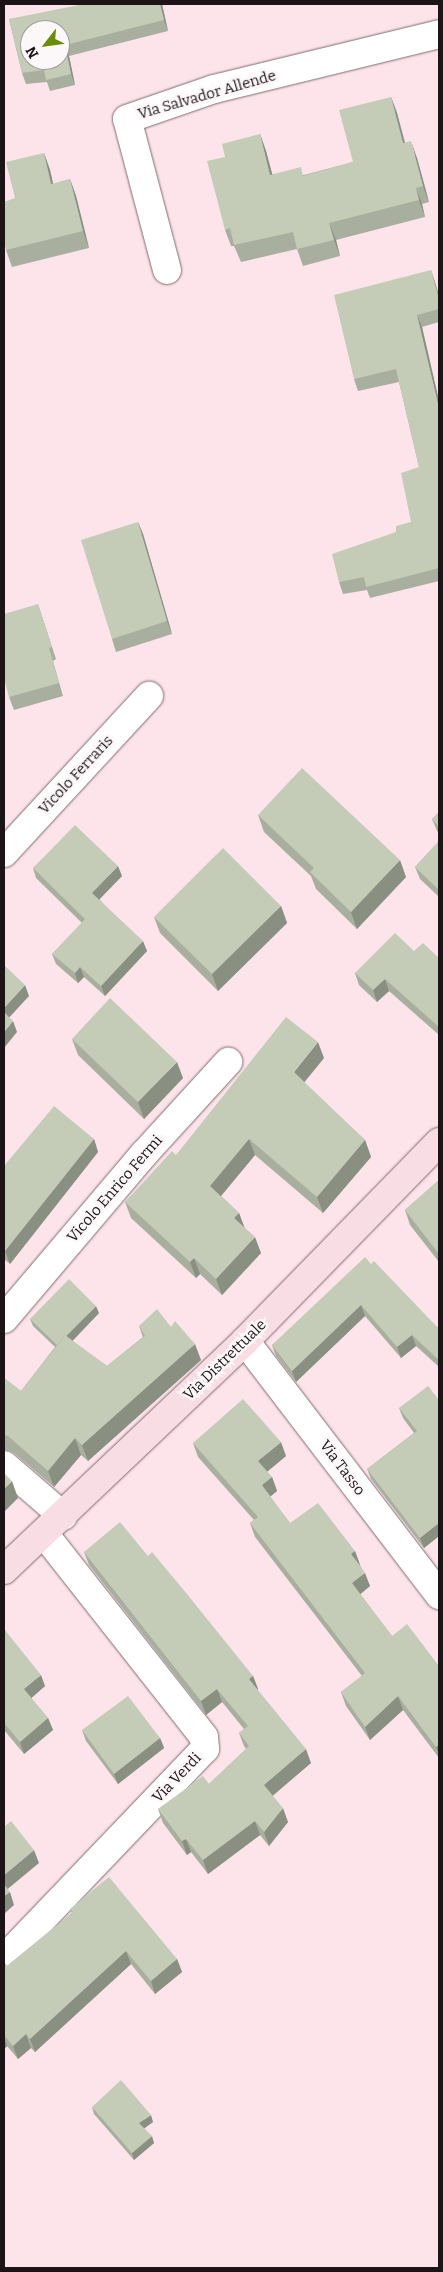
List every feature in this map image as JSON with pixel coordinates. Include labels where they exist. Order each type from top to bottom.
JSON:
[{"type":"main road","name":"Via Distrettuale","points":[[4,1570],[54,1525],[245,1341],[439,1142]]},
{"type":"street","name":"Via Salvador Allende","points":[[167,270],[127,119],[214,90],[439,34]]},
{"type":"street","name":"Vicolo Ferraris","points":[[4,853],[149,696]]},
{"type":"street","name":"Vicolo Enrico Fermi","points":[[4,1319],[144,1154],[228,1062]]},
{"type":"street","name":"Via Tasso","points":[[245,1341],[439,1595]]},
{"type":"street","name":"Via Verdi","points":[[4,1465],[54,1525],[204,1738],[205,1749],[4,1959]]},
{"type":"building","points":[[84,4],[160,4],[164,20],[70,44],[70,20],[20,20],[20,65],[9,19]]},
{"type":"building","points":[[70,69],[71,74],[46,80],[44,70]]},
{"type":"building","points":[[21,70],[44,70],[22,73]]},
{"type":"building","points":[[391,97],[403,143],[411,141],[423,186],[416,188],[419,200],[329,223],[334,240],[297,249],[293,232],[234,245],[230,228],[225,230],[207,161],[225,157],[222,144],[260,134],[270,175],[301,167],[303,176],[353,162],[339,110]]},
{"type":"building","points":[[44,153],[51,184],[70,179],[83,231],[6,250],[4,240],[4,202],[15,198],[6,162]]},
{"type":"building","points":[[431,270],[439,299],[439,309],[417,315],[439,408],[439,568],[366,587],[364,577],[339,582],[332,554],[396,532],[396,526],[411,522],[401,473],[419,467],[396,369],[354,379],[334,295]]},
{"type":"building","points":[[138,522],[167,621],[112,639],[81,540]]},
{"type":"building","points":[[38,604],[52,647],[49,648],[59,683],[9,697],[4,678],[4,614]]},
{"type":"building","points":[[302,768],[400,860],[351,912],[310,872],[314,868],[258,815]]},
{"type":"building","points":[[439,812],[439,827],[432,819]]},
{"type":"building","points":[[75,825],[118,866],[92,893],[143,941],[101,986],[80,967],[75,973],[52,954],[85,919],[33,868]]},
{"type":"building","points":[[439,841],[439,890],[415,867]]},
{"type":"building","points":[[223,848],[281,906],[212,974],[154,917]]},
{"type":"building","points":[[395,933],[414,951],[423,943],[439,958],[439,1027],[385,979],[373,990],[355,973]]},
{"type":"building","points":[[4,965],[25,985],[4,1008]]},
{"type":"building","points":[[110,998],[177,1062],[138,1102],[72,1039]]},
{"type":"building","points":[[4,1012],[13,1021],[4,1032]]},
{"type":"building","points":[[286,1017],[318,1042],[294,1072],[365,1140],[317,1197],[249,1139],[210,1186],[239,1213],[234,1218],[255,1237],[216,1279],[194,1258],[190,1262],[125,1202],[172,1151],[176,1155]]},
{"type":"building","points":[[54,1106],[94,1139],[5,1251],[4,1187],[6,1189],[4,1186],[4,1166]]},
{"type":"building","points":[[439,1180],[439,1254],[405,1210]]},
{"type":"building","points":[[365,1257],[371,1264],[374,1261],[439,1329],[439,1360],[412,1335],[397,1347],[361,1305],[292,1371],[272,1345]]},
{"type":"building","points":[[69,1279],[96,1306],[57,1345],[30,1319]]},
{"type":"building","points":[[157,1309],[171,1327],[175,1321],[195,1344],[82,1445],[75,1438],[48,1471],[8,1436],[4,1435],[4,1378],[21,1391],[65,1335],[107,1366],[145,1336],[139,1326]]},
{"type":"building","points":[[428,1386],[439,1400],[439,1523],[420,1538],[367,1469],[417,1431],[399,1408]]},
{"type":"building","points":[[243,1399],[281,1442],[258,1461],[272,1477],[262,1485],[290,1523],[318,1503],[355,1551],[351,1554],[365,1573],[352,1583],[392,1636],[407,1624],[439,1666],[439,1745],[436,1747],[398,1696],[365,1727],[341,1692],[365,1673],[250,1523],[258,1517],[193,1443]]},
{"type":"building","points":[[4,1473],[12,1481],[4,1489]]},
{"type":"building","points":[[120,1522],[148,1556],[152,1552],[187,1594],[253,1676],[249,1679],[306,1749],[264,1785],[283,1808],[264,1832],[255,1821],[203,1860],[186,1839],[182,1841],[158,1809],[203,1776],[209,1784],[249,1746],[239,1733],[248,1726],[217,1689],[201,1701],[84,1552]]},
{"type":"building","points":[[4,1629],[41,1675],[24,1689],[48,1718],[20,1742],[4,1723]]},
{"type":"building","points":[[128,1696],[160,1738],[114,1774],[82,1730]]},
{"type":"building","points":[[11,1821],[34,1850],[4,1875],[4,1827]]},
{"type":"building","points":[[109,1877],[177,1959],[151,1981],[126,1951],[30,2039],[26,2034],[13,2046],[4,2035],[4,1962],[7,1966],[73,1912],[70,1909]]},
{"type":"building","points":[[4,1884],[10,1892],[4,1896]]},
{"type":"building","points":[[121,2080],[151,2115],[139,2123],[152,2136],[132,2153],[92,2107]]}]
